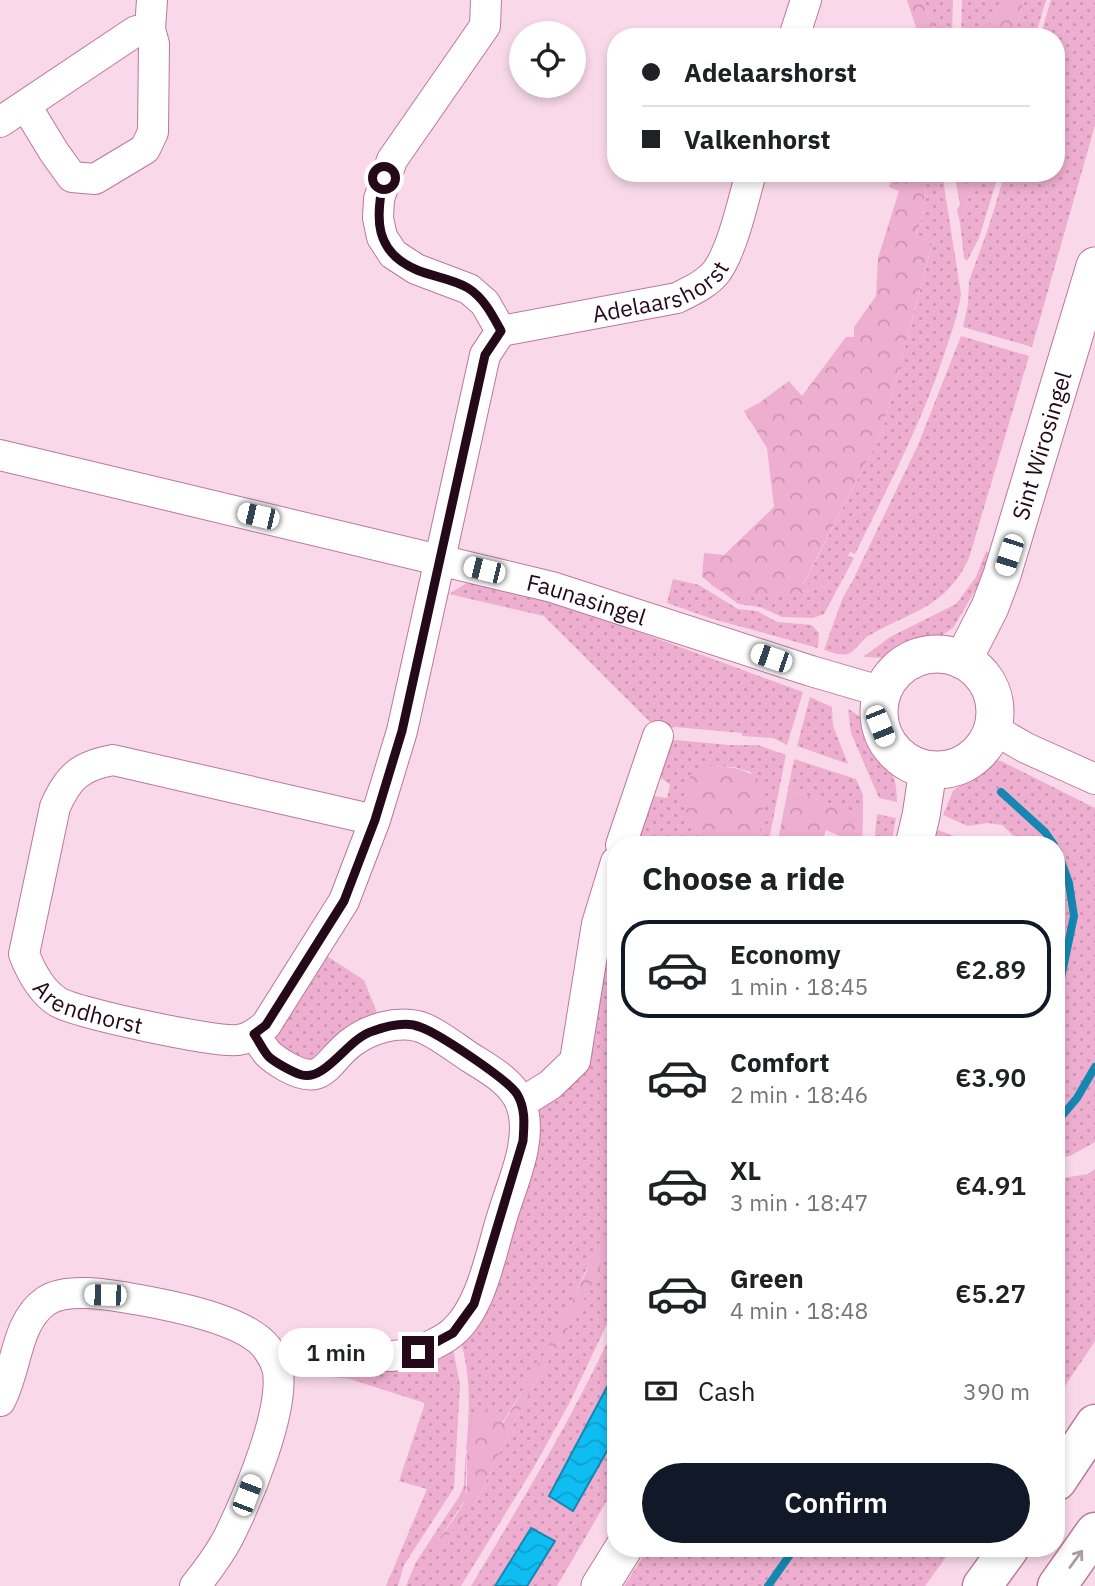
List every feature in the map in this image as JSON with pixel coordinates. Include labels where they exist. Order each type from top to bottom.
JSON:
[{"type":"highway","points":[[1065,1469],[1095,1424]]},
{"type":"highway","points":[[1056,1586],[1095,1532]]},
{"type":"highway","points":[[982,1586],[1003,1557]]},
{"type":"main road","name":"Sint Wirosingel","points":[[962,660],[990,607],[1006,565],[1094,272]]},
{"type":"main road","points":[[934,655],[962,660],[976,669],[990,689],[996,713],[993,729],[981,750],[961,765],[945,770],[929,770],[912,765],[898,755],[887,742],[880,726],[879,708],[883,692],[892,675],[907,662],[934,655]]},
{"type":"main road","points":[[916,836],[929,770]]},
{"type":"main road","points":[[600,1586],[618,1557]]},
{"type":"street","points":[[276,1365],[318,1350],[341,1349],[398,1356],[418,1352],[453,1333],[474,1304],[523,1141],[525,1119],[516,1092],[496,1073],[419,1026],[399,1024],[370,1031],[351,1043],[329,1066],[318,1073],[303,1075],[269,1056],[254,1034],[266,1025],[344,901],[375,820],[402,731],[485,355],[501,331],[485,303],[469,289],[416,269],[393,254],[382,237],[378,219],[382,189],[392,160],[485,26],[486,0]]},
{"type":"street","points":[[797,28],[806,0]]},
{"type":"street","points":[[26,106],[72,177],[95,179],[145,149],[153,132],[154,44],[151,14]]},
{"type":"street","points":[[0,122],[136,31],[151,14]]},
{"type":"street","name":"Adelaarshorst","points":[[501,331],[677,299],[703,285],[717,271],[727,252],[748,182]]},
{"type":"street","name":"Faunasingel","points":[[0,455],[552,587],[883,692]]},
{"type":"street","points":[[993,729],[1026,748],[1095,779]]},
{"type":"street","points":[[624,836],[658,736]]},
{"type":"street","name":"Arendhorst","points":[[254,1034],[238,1040],[195,1036],[78,1009],[58,1002],[31,973],[24,954],[55,807],[64,788],[78,772],[94,764],[113,760],[375,820]]},
{"type":"street","points":[[521,1103],[550,1085],[575,1061],[597,923],[607,891]]},
{"type":"street","points":[[0,1401],[27,1323],[47,1300],[66,1295],[105,1295],[150,1302],[224,1320],[249,1332],[266,1346],[276,1365],[278,1402],[260,1459],[227,1539],[213,1564],[195,1586]]},
{"type":"green space","points":[[907,0],[921,0],[934,28],[916,28]]},
{"type":"green space","points":[[921,0],[953,0],[952,28],[934,28]]},
{"type":"green space","points":[[962,0],[1001,0],[989,28],[961,28]]},
{"type":"green space","points":[[1001,0],[1024,0],[1016,28],[989,28]]},
{"type":"green space","points":[[1024,0],[1046,0],[1038,28],[1016,28]]},
{"type":"green space","points":[[1051,0],[1095,0],[1095,125],[1032,347],[963,327],[969,281],[1002,182],[1065,182],[1065,28],[1043,28]]},
{"type":"green space","points":[[891,182],[927,182],[921,222],[916,234],[933,240],[882,432],[803,584],[829,581],[827,586],[758,597],[719,590],[702,576],[704,553],[724,555],[774,507],[767,448],[744,411],[789,381],[802,396],[846,337],[854,337],[854,327],[876,296],[878,258],[899,191],[889,187]]},
{"type":"green space","points":[[927,182],[943,182],[961,294],[956,320],[913,435],[855,554],[850,552],[848,556],[854,558],[824,614],[813,618],[782,617],[760,607],[738,604],[720,590],[774,595],[827,586],[828,582],[803,585],[882,432],[933,241],[916,235],[921,222]]},
{"type":"green space","points":[[956,182],[974,182],[960,223],[957,210],[960,204]]},
{"type":"green space","points":[[974,182],[996,182],[979,238],[967,261],[964,258],[960,223]]},
{"type":"green space","points":[[961,336],[1029,356],[969,558],[950,588],[927,606],[870,635],[850,653],[824,650],[843,597],[918,445]]},
{"type":"green space","points":[[986,551],[992,555],[979,584],[953,628],[936,639],[907,647],[890,658],[863,657],[890,637],[956,604],[976,577]]},
{"type":"green space","points":[[673,579],[699,585],[738,609],[757,611],[777,622],[812,625],[819,633],[818,648],[713,619],[667,603]]},
{"type":"green space","points":[[474,581],[590,614],[803,692],[787,745],[773,738],[742,736],[742,733],[675,727],[660,732],[544,616],[449,594]]},
{"type":"green space","points":[[810,697],[832,707],[833,726],[848,764],[797,746]]},
{"type":"green space","points":[[848,709],[858,715],[868,727],[895,782],[897,802],[879,798],[851,733]]},
{"type":"green space","points":[[675,740],[758,745],[786,755],[770,836],[743,836],[751,772],[734,767],[710,766],[708,836],[635,836],[653,796],[667,798],[670,785],[660,777],[667,743]]},
{"type":"green space","points":[[794,759],[856,779],[863,795],[863,816],[788,789]]},
{"type":"green space","points":[[994,760],[1001,761],[1095,808],[1095,1142],[1070,1156],[1065,1157],[1065,836],[1014,836],[1002,825],[988,823],[968,826],[943,815],[953,791]]},
{"type":"green space","points":[[702,767],[743,771],[761,782],[763,816],[758,836],[700,836],[693,829],[686,813],[690,778],[692,773]]},
{"type":"green space","points":[[788,789],[863,816],[862,836],[840,836],[826,830],[824,836],[779,836]]},
{"type":"green space","points":[[877,814],[896,818],[893,836],[875,836]]},
{"type":"green space","points":[[938,830],[954,836],[936,836]]},
{"type":"green space","points":[[607,922],[607,1225],[595,1256],[539,1365],[502,1423],[493,1413],[485,1410],[466,1451],[469,1392],[459,1336],[534,1112],[556,1089]]},
{"type":"green space","points":[[322,953],[364,980],[379,1018],[329,1057],[301,1064],[274,1041],[275,1033]]},
{"type":"green space","points":[[1095,1169],[1095,1341],[1065,1386],[1065,1178],[1088,1174]]},
{"type":"green space","points":[[607,1223],[607,1252],[577,1313],[524,1402],[477,1500],[437,1549],[434,1547],[466,1496],[467,1448],[471,1425],[485,1410],[493,1413],[503,1423],[565,1315]]},
{"type":"green space","points":[[607,1251],[607,1324],[570,1402],[534,1467],[461,1586],[406,1586],[416,1562],[464,1485],[466,1453],[466,1498],[435,1546],[437,1548],[477,1500],[524,1402],[577,1313]]},
{"type":"green space","points":[[607,1343],[607,1387],[550,1496],[573,1510],[607,1451],[607,1500],[557,1586],[527,1586],[555,1542],[532,1528],[495,1586],[471,1586],[529,1489]]},
{"type":"green space","points":[[453,1348],[460,1385],[454,1488],[404,1565],[398,1586],[386,1586],[427,1489],[399,1481],[425,1403],[350,1379],[331,1377],[333,1365]]},
{"type":"green space","points":[[643,1557],[946,1557],[925,1586],[624,1586]]},
{"type":"water","points":[[607,1387],[607,1451],[573,1511],[549,1496]]},
{"type":"water","points":[[531,1528],[555,1541],[527,1586],[495,1586]]},
{"type":"waterway","points":[[1001,792],[1048,836]]},
{"type":"waterway","points":[[1065,872],[1074,916],[1065,959]]},
{"type":"waterway","points":[[1065,1112],[1077,1098],[1095,1067]]},
{"type":"waterway","points":[[768,1586],[788,1557]]},
{"type":"route","points":[[384,178],[378,219],[382,237],[393,254],[416,269],[469,289],[485,303],[501,331],[485,355],[402,731],[375,820],[344,901],[266,1025],[254,1034],[269,1056],[303,1075],[318,1073],[329,1066],[351,1043],[370,1031],[399,1024],[419,1026],[496,1073],[516,1092],[525,1119],[523,1141],[474,1304],[453,1333],[418,1352]]}]
